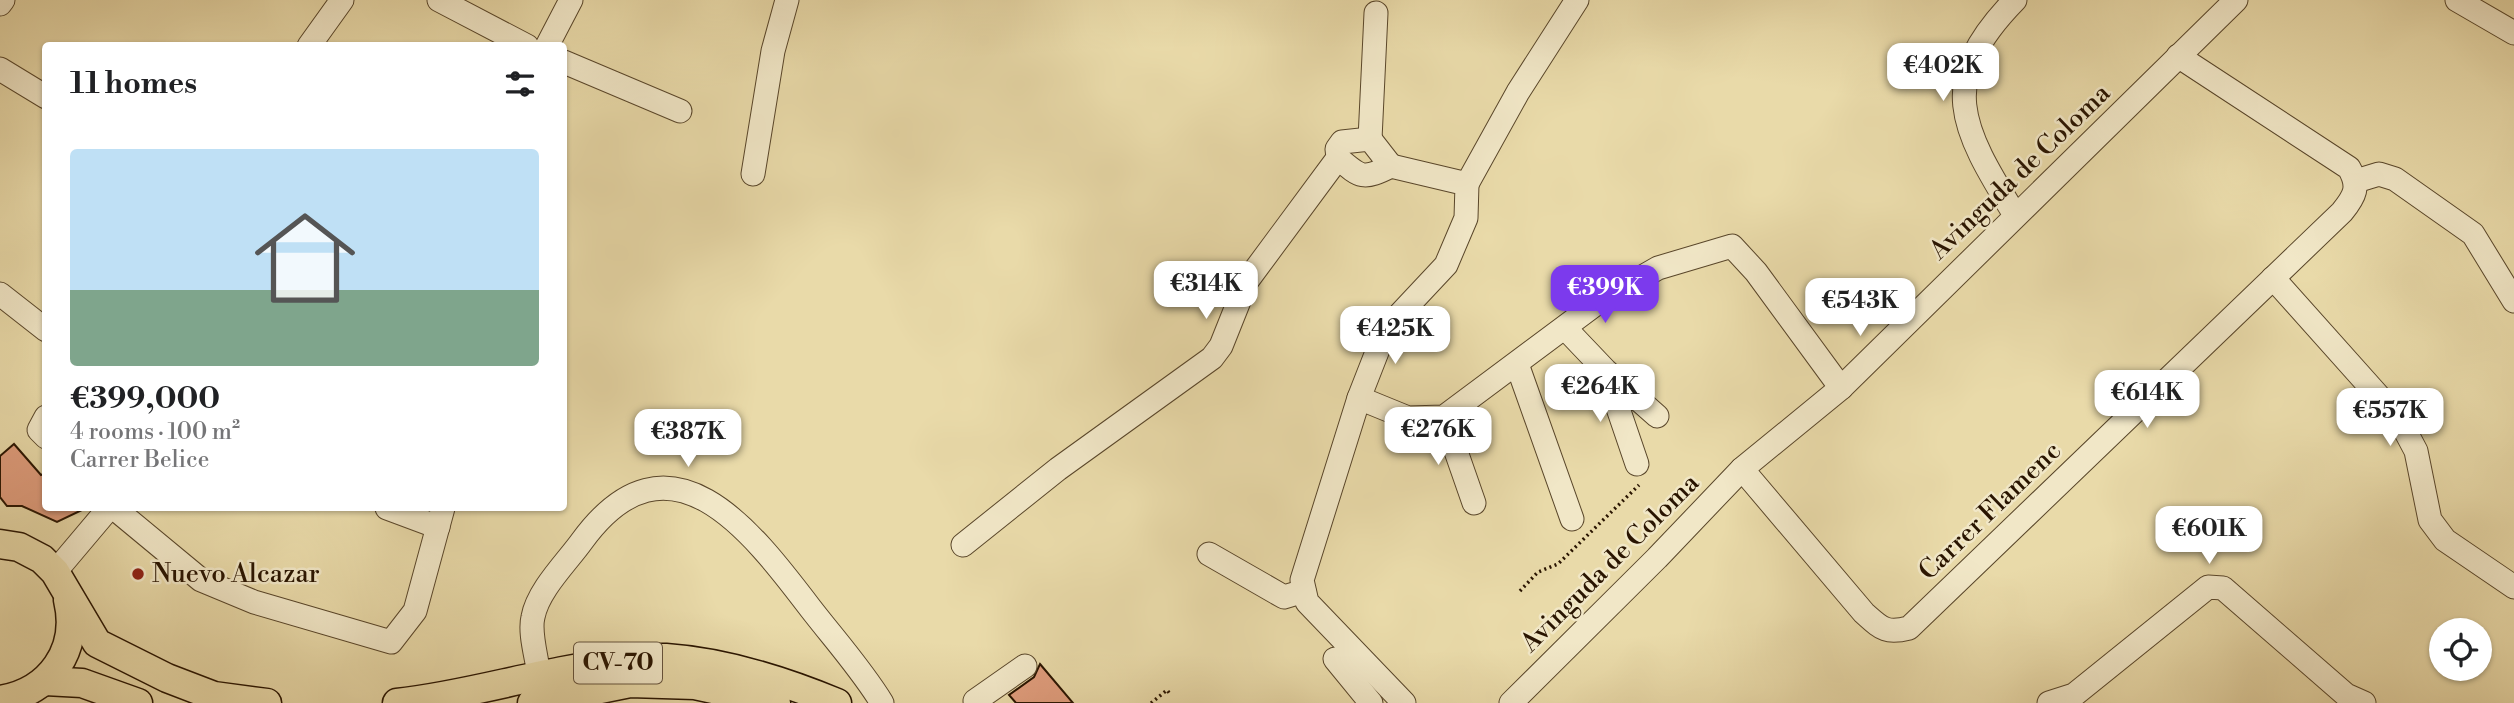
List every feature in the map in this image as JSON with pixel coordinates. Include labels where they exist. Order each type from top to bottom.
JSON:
[{"type":"main road","points":[[0,544],[19,547],[42,559],[61,581],[97,643],[167,678],[214,696],[267,703]]},
{"type":"main road","points":[[0,699],[18,697],[45,681],[68,647],[72,618],[61,581]]},
{"type":"main road","name":"CV-70","points":[[397,703],[433,699],[573,667],[665,658],[747,672],[798,687],[837,703]]},
{"type":"main road","points":[[45,681],[82,683],[138,703]]},
{"type":"main road","name":"CV-70","points":[[532,703],[630,683],[695,685],[776,703]]},
{"type":"street","points":[[312,42],[342,0]]},
{"type":"street","points":[[439,0],[519,42]]},
{"type":"street","points":[[549,42],[571,0]]},
{"type":"street","points":[[753,174],[773,51],[787,0]]},
{"type":"street","points":[[1371,703],[1336,658],[1307,601],[1302,580],[1311,546],[1359,398],[1386,329],[1446,265],[1466,218],[1467,184],[1518,92],[1577,0]]},
{"type":"street","points":[[2015,0],[1975,49],[1964,80],[1964,94],[1972,131],[1984,164],[2015,215]]},
{"type":"street","name":"Avinguda de Coloma","points":[[1511,703],[1742,469],[1840,388],[2236,0]]},
{"type":"street","points":[[2457,0],[2514,33]]},
{"type":"street","points":[[1376,13],[1370,139],[1391,166],[1467,184]]},
{"type":"street","points":[[2178,56],[2349,168],[2357,181],[2379,174],[2396,179],[2473,234],[2514,301]]},
{"type":"street","points":[[567,63],[680,111]]},
{"type":"street","points":[[0,69],[42,95]]},
{"type":"street","points":[[963,545],[1058,469],[1212,358],[1221,346],[1247,281],[1338,158],[1337,149],[1342,142],[1370,139]]},
{"type":"street","points":[[1338,158],[1361,176],[1371,176],[1391,166]]},
{"type":"street","name":"Carrer Flamenc","points":[[1742,469],[1871,620],[1893,632],[1909,628],[2342,212],[2355,196],[2357,181]]},
{"type":"street","points":[[1359,398],[1408,418],[1444,417],[1597,303],[1658,268],[1731,246],[1756,272],[1840,388]]},
{"type":"street","points":[[2273,278],[2399,419],[2416,451],[2430,520],[2445,540],[2514,587]]},
{"type":"street","points":[[0,294],[42,327]]},
{"type":"street","points":[[1565,328],[1605,370],[1657,416]]},
{"type":"street","points":[[1517,364],[1572,519]]},
{"type":"street","points":[[1605,370],[1637,464]]},
{"type":"street","points":[[1444,417],[1474,503]]},
{"type":"street","points":[[539,675],[532,617],[542,597],[598,519],[630,494],[656,487],[689,491],[726,512],[781,569],[882,703]]},
{"type":"street","points":[[61,581],[109,511]]},
{"type":"street","points":[[115,511],[201,580],[254,602],[391,642],[415,611],[440,517],[405,511]]},
{"type":"street","points":[[1209,554],[1283,597],[1304,591]]},
{"type":"street","points":[[2049,703],[2074,695],[2208,587],[2223,588],[2346,695],[2364,703]]},
{"type":"street","points":[[1336,658],[1404,703]]},
{"type":"street","points":[[977,703],[975,701],[1025,666]]},
{"type":"path","points":[[1151,703],[1167,690],[1170,694]]},
{"type":"building","points":[[14,444],[42,475],[42,511],[80,511],[57,522],[22,506],[7,506],[0,497],[0,456]]},
{"type":"building","points":[[1040,664],[1073,703],[1016,703],[1009,695],[1034,677]]},
{"type":"place","name":"Nuevo Alcazar","points":[[138,574]]}]
